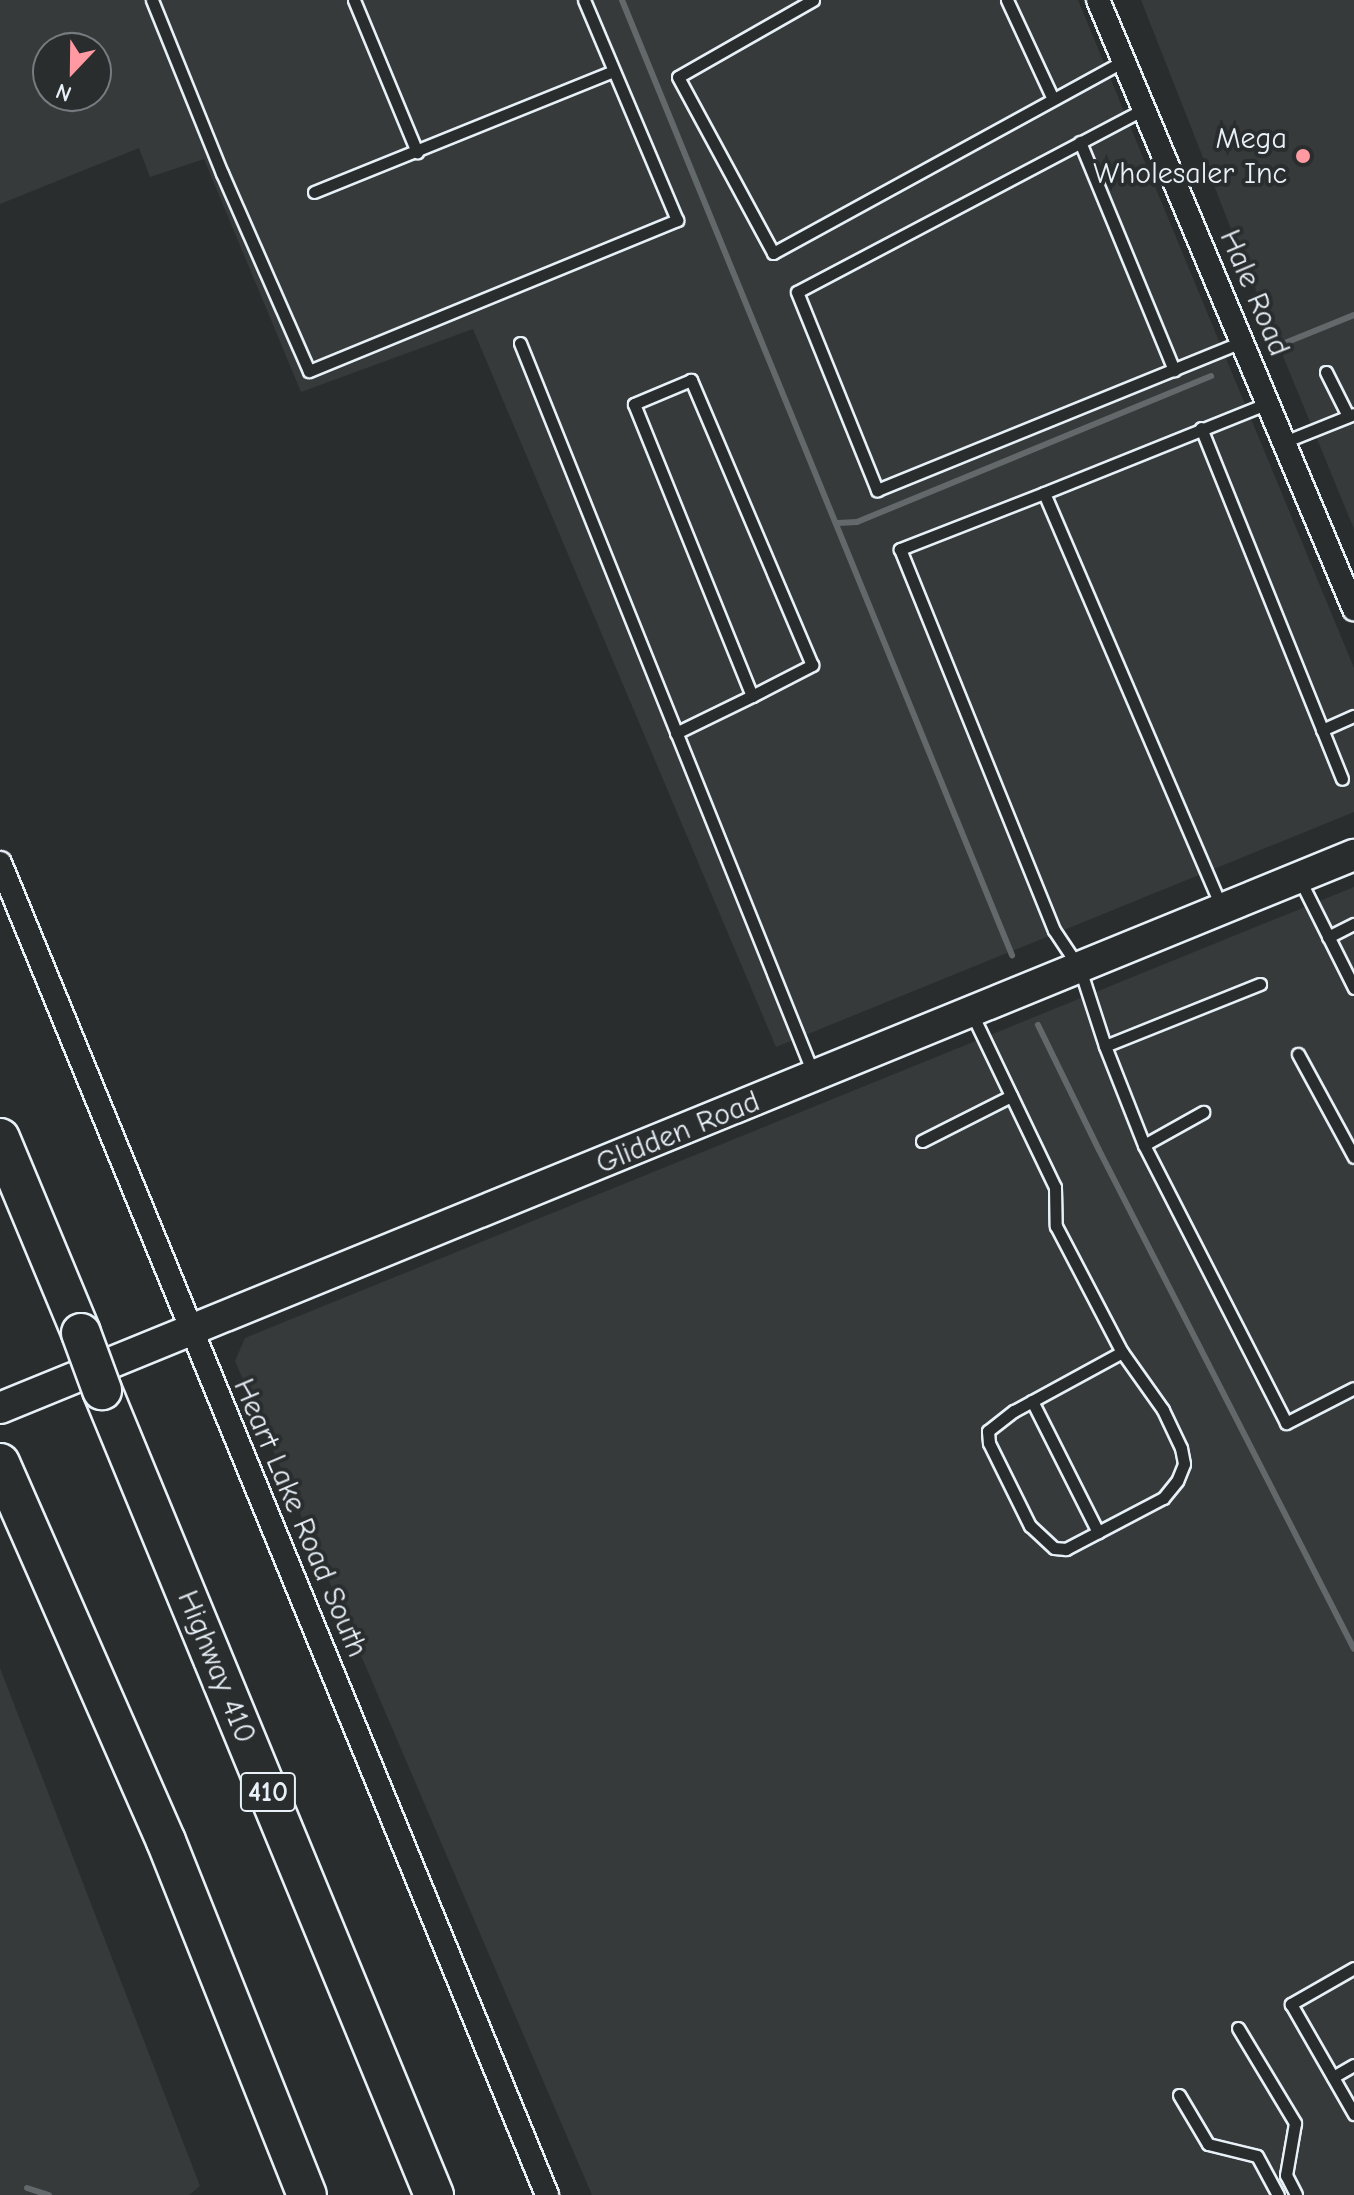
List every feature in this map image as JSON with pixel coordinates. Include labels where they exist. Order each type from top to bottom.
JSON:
[{"type":"highway","name":"Highway 410","points":[[0,1138],[434,2195]]},
{"type":"highway","points":[[0,1463],[166,1841],[307,2195]]},
{"type":"street","name":"Hale Road","points":[[1098,0],[1284,442],[1349,583],[1354,609]]},
{"type":"street","name":"Glidden Road","points":[[0,1408],[1354,855]]},
{"type":"street","name":"Heart Lake Road South","points":[[0,863],[547,2195]]},
{"type":"lane","points":[[152,0],[222,173],[309,371],[677,220],[584,0]]},
{"type":"lane","points":[[354,0],[417,152]]},
{"type":"lane","points":[[813,0],[678,77],[773,253],[1124,61]]},
{"type":"lane","points":[[1007,0],[1053,99]]},
{"type":"lane","points":[[314,192],[614,71]]},
{"type":"lane","points":[[1144,109],[797,292],[877,490],[1242,342]]},
{"type":"lane","points":[[1080,142],[1174,370]]},
{"type":"lane","points":[[520,343],[815,1077]]},
{"type":"lane","points":[[1284,442],[1351,415],[1326,372]]},
{"type":"lane","points":[[676,733],[752,696],[812,665],[691,380],[634,404],[752,696]]},
{"type":"lane","points":[[1268,403],[900,549],[1054,930],[1080,969],[1105,1046],[1144,1145],[1286,1423],[1354,1388]]},
{"type":"lane","points":[[1201,428],[1342,779]]},
{"type":"lane","points":[[1044,493],[1222,910]]},
{"type":"lane","points":[[1322,730],[1354,716]]},
{"type":"lane","points":[[1299,878],[1354,988]]},
{"type":"lane","points":[[1328,937],[1354,924]]},
{"type":"lane","points":[[1105,1046],[1260,984]]},
{"type":"lane","points":[[972,1013],[1055,1187],[1056,1226],[1122,1352],[1163,1410],[1181,1448],[1184,1464],[1177,1481],[1163,1498],[1066,1549],[1054,1548],[1030,1526],[989,1443],[988,1431],[1032,1401],[1122,1352]]},
{"type":"lane","points":[[1298,1054],[1354,1157]]},
{"type":"lane","points":[[922,1141],[1011,1096]]},
{"type":"lane","points":[[1144,1145],[1203,1112]]},
{"type":"lane","points":[[1032,1401],[1098,1532]]},
{"type":"lane","points":[[1354,1968],[1291,2004],[1354,2114]]},
{"type":"lane","points":[[1238,2028],[1295,2123],[1286,2175],[1296,2195]]},
{"type":"lane","points":[[1333,2077],[1354,2065]]},
{"type":"lane","points":[[1179,2095],[1208,2144],[1257,2156],[1278,2195]]},
{"type":"shaded area","points":[[0,0],[1078,0],[1354,668],[1354,812],[776,1047],[473,329],[301,392],[204,159],[150,177],[139,148],[0,204]]},
{"type":"shaded area","points":[[1141,0],[1354,0],[1354,529],[1237,244]]},
{"type":"shaded area","points":[[1354,887],[1354,2195],[592,2195],[235,1361],[245,1338]]},
{"type":"shaded area","points":[[0,1668],[200,2186],[189,2195],[0,2195]]},
{"type":"waterway","points":[[622,0],[1012,955]]},
{"type":"waterway","points":[[1275,347],[1354,315]]},
{"type":"waterway","points":[[838,523],[857,522],[1211,376]]},
{"type":"waterway","points":[[1038,1025],[1354,1649]]},
{"type":"waterway","points":[[27,2188],[49,2195]]},
{"type":"place","name":"Mega Wholesaler Inc","points":[[1303,156]]}]
